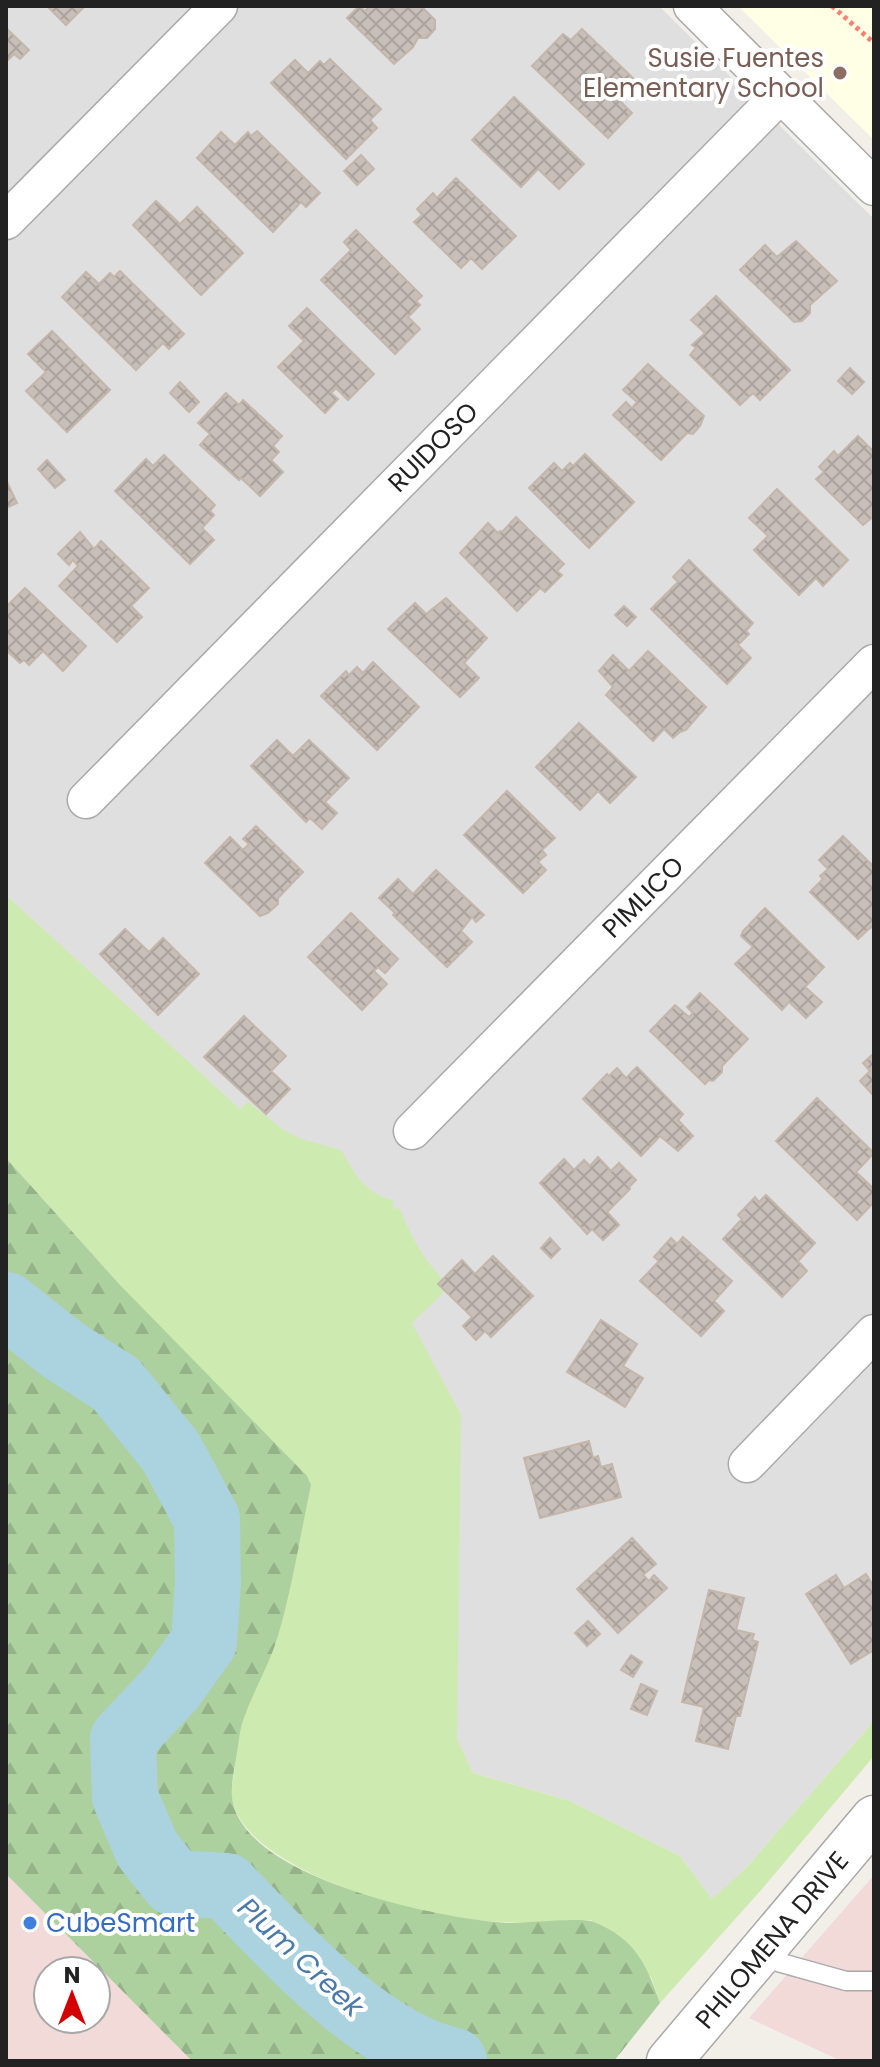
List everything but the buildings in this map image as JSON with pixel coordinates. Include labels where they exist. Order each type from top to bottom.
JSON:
[{"type":"street","points":[[6,221],[219,6]]},
{"type":"street","points":[[692,6],[874,187]]},
{"type":"street","name":"RUIDOSO","points":[[86,800],[780,95]]},
{"type":"street","name":"PIMLICO","points":[[412,1131],[874,663]]},
{"type":"street","points":[[747,1464],[874,1333]]},
{"type":"street","name":"PHILOMENA DRIVE","points":[[669,2061],[874,1818]]},
{"type":"lane","points":[[758,1956],[846,1981],[874,1981]]},
{"type":"path","points":[[832,6],[874,43]]},
{"type":"shaded area","points":[[6,6],[659,6],[874,219],[874,1721],[745,1869],[712,1900],[680,1856],[570,1801],[473,1773],[81,965],[6,895]]},
{"type":"shaded area","name":"Susie Fuentes Elementary School","points":[[738,6],[874,6],[874,140]]},
{"type":"shaded area","name":"CubeSmart","points":[[6,1874],[87,1955],[32,1955],[32,2035],[112,2035],[112,1981],[192,2061],[6,2061]]},
{"type":"shaded area","points":[[874,1875],[874,2061],[841,2061],[749,2018]]},
{"type":"green space","points":[[6,895],[240,1109],[248,1102],[285,1131],[341,1150],[367,1187],[394,1201],[393,1208],[400,1209],[418,1246],[443,1279],[439,1284],[445,1291],[412,1323],[461,1415],[457,1739],[473,1773],[570,1801],[680,1856],[712,1899],[745,1869],[874,1721],[874,1756],[762,1889],[660,2003],[651,1977],[591,1920],[496,1922],[415,1910],[318,1877],[260,1841],[241,1820],[232,1793],[242,1724],[277,1640],[121,1286],[6,1158]]},
{"type":"green space","points":[[6,1158],[121,1286],[307,1476],[311,1485],[277,1639],[240,1733],[232,1796],[243,1825],[269,1850],[305,1871],[348,1889],[395,1903],[510,1923],[594,1922],[620,1936],[637,1954],[650,1976],[660,2003],[614,2061],[192,2061],[112,1981],[112,1955],[87,1955],[6,1874]]},
{"type":"waterway","name":"Plum Creek","points":[[6,1305],[63,1350],[116,1384],[171,1452],[207,1519],[208,1582],[204,1642],[171,1688],[123,1739],[125,1797],[147,1849],[174,1883],[226,1886],[302,1963],[360,2013],[390,2034],[454,2061]]},
{"type":"place","name":"Susie Fuentes Elementary School","points":[[840,73]]},
{"type":"place","name":"CubeSmart","points":[[30,1923]]}]
